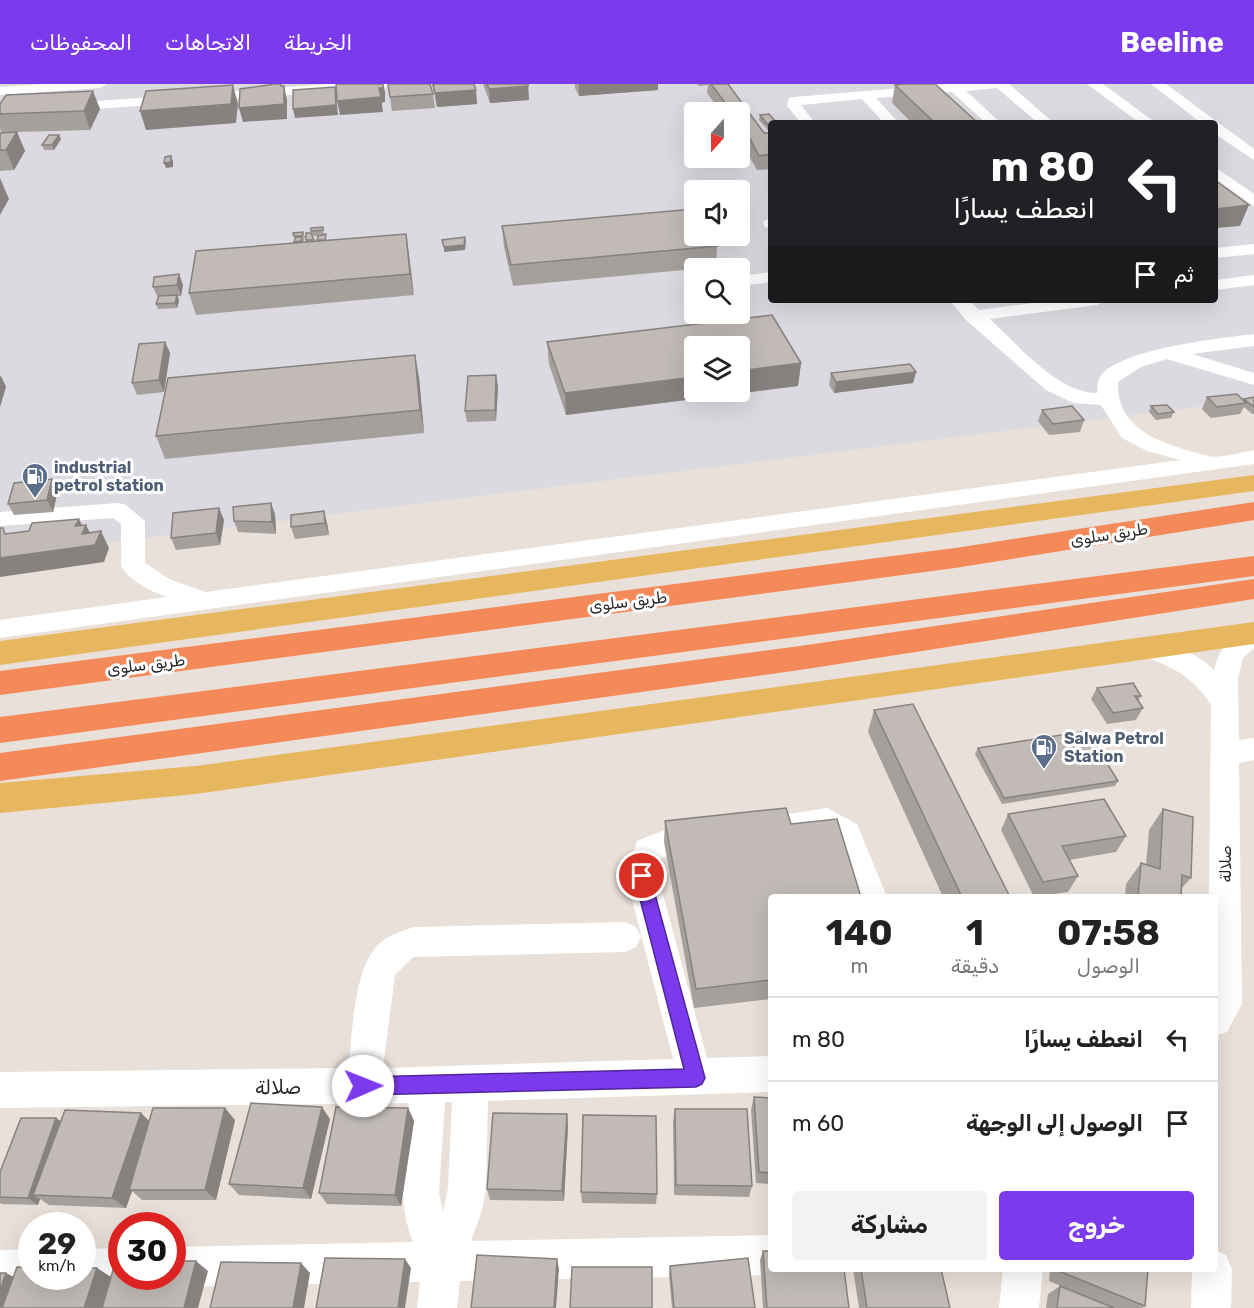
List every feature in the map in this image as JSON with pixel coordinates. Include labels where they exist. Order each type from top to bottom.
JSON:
[{"type":"highway","name":"طريق سلوى","points":[[0,683],[955,558],[1254,511]]},
{"type":"highway","points":[[0,730],[1254,566]]},
{"type":"highway","points":[[0,767],[800,658],[1254,589]]},
{"type":"main road","name":"طريق سلوى","points":[[0,652],[1254,483]]},
{"type":"main road","points":[[0,809],[1254,633]]},
{"type":"main road","points":[[0,798],[196,780]]},
{"type":"street","points":[[0,91],[100,84]]},
{"type":"street","points":[[0,112],[384,84]]},
{"type":"street","points":[[806,120],[794,106],[794,101],[1001,84],[1043,120]]},
{"type":"street","points":[[1094,84],[1145,120]]},
{"type":"street","points":[[1158,84],[1206,120]]},
{"type":"street","points":[[954,87],[991,120]]},
{"type":"street","points":[[864,94],[889,120]]},
{"type":"street","points":[[1218,129],[1254,156]]},
{"type":"street","points":[[1218,174],[1254,201]]},
{"type":"street","points":[[1218,253],[1254,249]]},
{"type":"street","points":[[750,280],[768,277]]},
{"type":"street","points":[[1223,284],[1254,280]]},
{"type":"street","points":[[961,303],[1060,391],[1080,399],[1107,399]]},
{"type":"street","points":[[973,316],[1043,303]]},
{"type":"street","points":[[1214,462],[1169,451],[1129,434],[1107,399],[1106,387],[1112,375],[1131,365],[1171,352],[1254,340]]},
{"type":"street","points":[[1171,352],[1186,360],[1254,379]]},
{"type":"street","points":[[1102,477],[1121,457],[1129,434]]},
{"type":"street","points":[[7,631],[210,600],[1254,457]]},
{"type":"street","points":[[0,519],[118,510],[133,521],[133,566],[149,581],[165,588],[210,600]]},
{"type":"street","name":"صلالة","points":[[1218,1015],[1225,1004],[1239,751],[1225,704],[1225,678],[1231,654],[1254,633]]},
{"type":"street","points":[[1146,648],[1186,661],[1203,672],[1225,704]]},
{"type":"street","points":[[696,1078],[642,876],[648,850],[667,842],[827,820],[846,832],[870,894]]},
{"type":"street","points":[[363,1086],[378,974],[381,964],[395,950],[414,942],[625,937]]},
{"type":"street","name":"صلالة","points":[[0,1090],[428,1085],[768,1074]]},
{"type":"street","points":[[437,1308],[442,1264],[462,1210],[467,1188],[471,1083]]},
{"type":"street","points":[[428,1085],[420,1192],[427,1229],[442,1264]]},
{"type":"street","points":[[186,1268],[768,1255]]},
{"type":"street","points":[[0,1270],[18,1269]]},
{"type":"street","points":[[1018,1308],[1023,1272]]},
{"type":"street","points":[[1211,1308],[1212,1272]]},
{"type":"shaded area","points":[[0,84],[1254,84],[1254,400],[0,556]]},
{"type":"building","points":[[275,84],[284,86],[284,104],[239,108],[240,89]]},
{"type":"building","points":[[336,84],[383,84],[383,88],[379,88],[381,97],[337,101]]},
{"type":"building","points":[[388,84],[430,84],[433,94],[390,97]]},
{"type":"building","points":[[433,84],[474,84],[476,90],[435,93]]},
{"type":"building","points":[[487,84],[528,84],[528,86],[489,89]]},
{"type":"building","points":[[711,84],[728,84],[741,102],[724,102]]},
{"type":"building","points":[[935,84],[975,120],[932,120],[895,85]]},
{"type":"building","points":[[233,85],[231,104],[140,111],[146,91]]},
{"type":"building","points":[[335,87],[336,105],[293,109],[293,90]]},
{"type":"building","points":[[93,91],[84,111],[0,114],[0,104],[6,95]]},
{"type":"building","points":[[750,114],[764,133],[768,133],[768,154],[759,156],[750,139]]},
{"type":"building","points":[[769,114],[774,120],[768,120],[768,125],[760,115]]},
{"type":"building","points":[[17,132],[6,150],[0,150],[0,133]]},
{"type":"building","points":[[49,135],[59,135],[52,145],[42,145]]},
{"type":"building","points":[[171,156],[171,162],[164,163],[165,157]]},
{"type":"building","points":[[1218,182],[1249,205],[1218,209]]},
{"type":"building","points":[[684,210],[684,246],[717,246],[511,265],[502,226]]},
{"type":"building","points":[[323,227],[323,230],[311,231],[311,228]]},
{"type":"building","points":[[303,232],[302,236],[294,236],[293,233]]},
{"type":"building","points":[[306,233],[311,233],[314,240],[306,240]]},
{"type":"building","points":[[326,234],[325,240],[317,240],[318,236]]},
{"type":"building","points":[[406,234],[410,274],[189,293],[196,251]]},
{"type":"building","points":[[296,237],[301,237],[302,241],[294,242]]},
{"type":"building","points":[[465,237],[464,245],[444,247],[442,240]]},
{"type":"building","points":[[179,274],[177,285],[153,287],[154,277]]},
{"type":"building","points":[[177,295],[175,303],[156,304],[159,296]]},
{"type":"building","points":[[772,315],[801,363],[750,370],[750,336],[684,336],[684,378],[565,393],[547,342],[697,324],[750,324],[750,318]]},
{"type":"building","points":[[165,342],[159,380],[132,383],[139,344]]},
{"type":"building","points":[[415,355],[420,410],[156,436],[168,378]]},
{"type":"building","points":[[910,364],[916,372],[836,382],[831,373]]},
{"type":"building","points":[[496,375],[495,410],[465,411],[468,376]]},
{"type":"building","points":[[1237,394],[1246,403],[1217,407],[1207,397]]},
{"type":"building","points":[[1254,397],[1254,407],[1244,399]]},
{"type":"building","points":[[1167,405],[1174,412],[1158,414],[1151,406]]},
{"type":"building","points":[[1072,406],[1084,420],[1053,424],[1042,410]]},
{"type":"building","points":[[52,479],[47,500],[8,504],[14,483]]},
{"type":"building","points":[[271,503],[272,522],[234,521],[233,507]]},
{"type":"building","points":[[219,508],[216,533],[171,538],[173,513]]},
{"type":"building","points":[[324,511],[325,523],[291,527],[291,515]]},
{"type":"building","points":[[79,519],[75,526],[86,525],[82,534],[101,531],[95,545],[0,558],[0,528],[3,528],[5,534],[29,531],[32,523]]},
{"type":"building","points":[[1133,683],[1141,696],[1135,696],[1143,708],[1113,713],[1097,688]]},
{"type":"building","points":[[913,704],[1008,894],[961,894],[874,710]]},
{"type":"building","name":"Salwa Petrol Station","points":[[1087,731],[1118,781],[1004,798],[978,748]]},
{"type":"building","points":[[1104,799],[1126,836],[1062,846],[1078,876],[1043,882],[1008,814]]},
{"type":"building","points":[[786,808],[791,824],[837,819],[860,894],[768,894],[768,980],[696,989],[665,821]]},
{"type":"building","points":[[1163,809],[1193,817],[1191,878],[1182,875],[1181,894],[1138,894],[1141,863],[1160,869]]},
{"type":"building","points":[[754,1097],[768,1098],[768,1173],[759,1172]]},
{"type":"building","points":[[251,1103],[322,1107],[303,1188],[229,1184]]},
{"type":"building","points":[[336,1107],[408,1108],[395,1195],[319,1193]]},
{"type":"building","points":[[153,1108],[225,1108],[205,1190],[129,1190]]},
{"type":"building","points":[[675,1109],[747,1109],[752,1186],[676,1185]]},
{"type":"building","points":[[65,1110],[141,1113],[112,1198],[33,1195]]},
{"type":"building","points":[[493,1113],[567,1114],[562,1191],[487,1189]]},
{"type":"building","points":[[583,1115],[656,1116],[657,1194],[581,1192]]},
{"type":"building","points":[[21,1118],[56,1118],[28,1198],[0,1197],[0,1172]]},
{"type":"building","points":[[763,1251],[768,1251],[768,1272],[844,1272],[849,1308],[767,1308]]},
{"type":"building","points":[[477,1255],[557,1259],[554,1308],[471,1308]]},
{"type":"building","points":[[325,1258],[405,1259],[398,1308],[316,1308]]},
{"type":"building","points":[[748,1258],[755,1308],[674,1308],[670,1266]]},
{"type":"building","points":[[186,1261],[196,1261],[184,1308],[102,1308],[108,1287],[108,1290],[186,1290]]},
{"type":"building","points":[[221,1262],[301,1263],[293,1308],[210,1308]]},
{"type":"building","points":[[17,1267],[18,1290],[90,1290],[84,1308],[2,1308]]},
{"type":"building","points":[[572,1267],[652,1267],[652,1308],[570,1308]]},
{"type":"building","points":[[861,1272],[942,1272],[950,1308],[867,1308]]},
{"type":"building","points":[[1061,1272],[1148,1272],[1145,1306]]},
{"type":"building","points":[[0,1273],[6,1273],[0,1290]]},
{"type":"building","points":[[1060,1286],[1114,1308],[1057,1308]]},
{"type":"place","name":"industrial petrol station","points":[[35,499]]},
{"type":"place","name":"Salwa Petrol Station","points":[[1044,770]]},
{"type":"route","points":[[363,1086],[696,1078],[642,876]]}]
